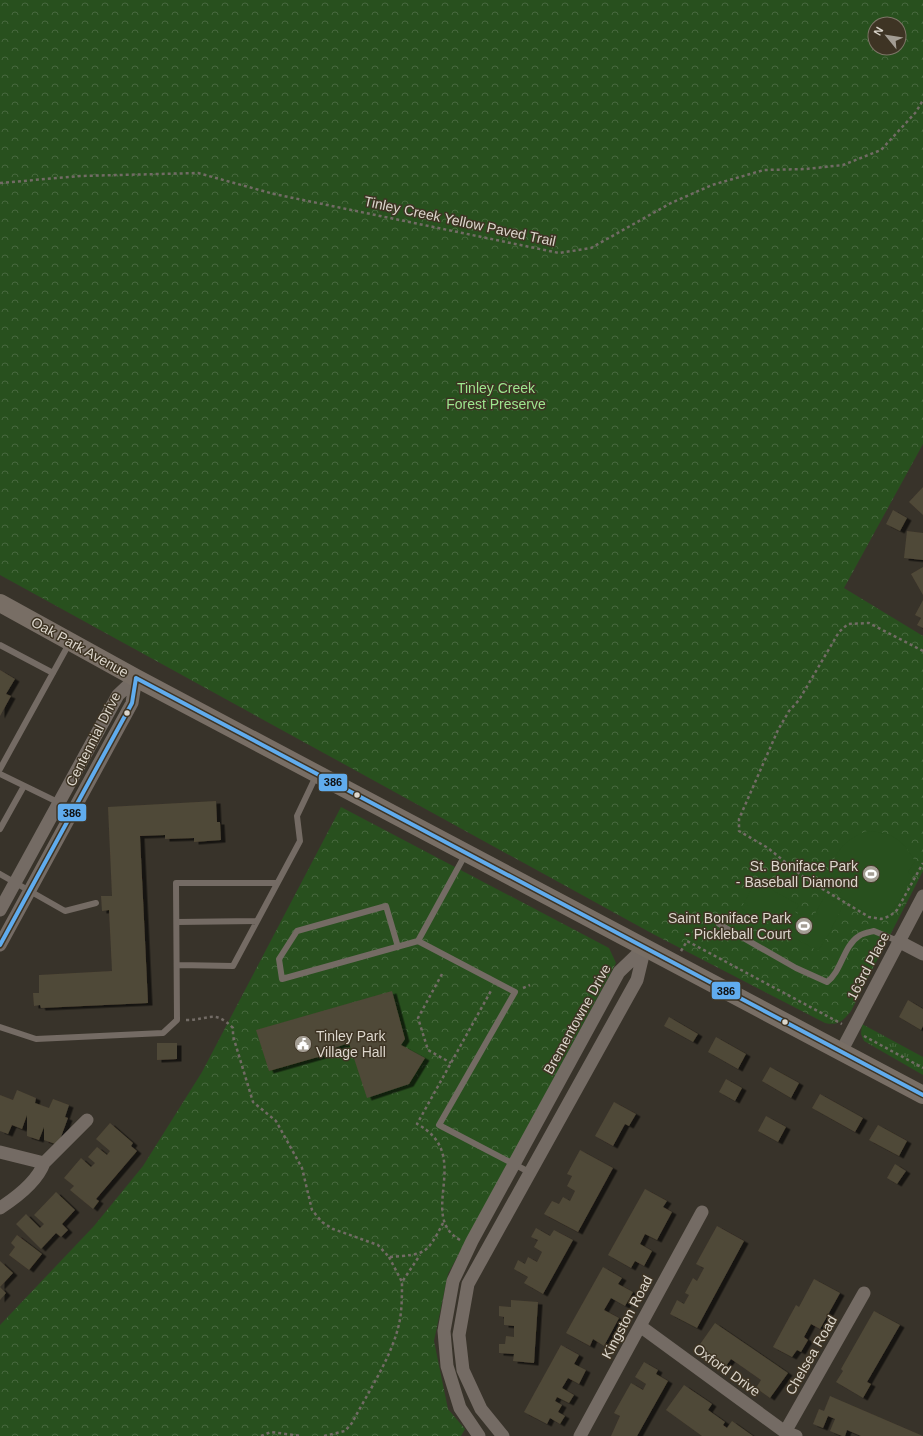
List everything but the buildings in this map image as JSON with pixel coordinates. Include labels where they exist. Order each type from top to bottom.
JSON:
[{"type":"street","name":"Oak Park Avenue","points":[[0,603],[136,678],[842,1050],[923,1095]]},
{"type":"street","name":"Centennial Drive","points":[[0,910],[118,695],[136,678]]},
{"type":"street","name":"Centennial Drive","points":[[0,945],[132,703],[136,678]]},
{"type":"street","name":"163rd Place","points":[[842,1050],[923,896]]},
{"type":"street","points":[[898,941],[923,954]]},
{"type":"street","name":"Brementowne Drive","points":[[479,1436],[460,1408],[447,1366],[444,1331],[453,1280],[472,1242],[619,972],[645,946]]},
{"type":"street","points":[[503,1436],[481,1409],[462,1370],[459,1335],[468,1284],[637,980],[645,946]]},
{"type":"street","points":[[0,1208],[14,1199],[40,1173],[44,1163],[87,1120]]},
{"type":"street","points":[[0,1152],[44,1163]]},
{"type":"street","name":"Kingston Road","points":[[580,1436],[702,1212]]},
{"type":"street","points":[[472,1242],[487,1249]]},
{"type":"street","name":"Chelsea Road","points":[[791,1434],[864,1293]]},
{"type":"street","name":"Oxford Drive","points":[[640,1326],[791,1434]]},
{"type":"lane","points":[[0,769],[70,642]]},
{"type":"lane","points":[[0,645],[53,673]]},
{"type":"lane","points":[[0,774],[74,810]]},
{"type":"lane","points":[[178,965],[233,966],[300,841],[297,816],[317,774]]},
{"type":"lane","points":[[0,829],[24,786]]},
{"type":"lane","points":[[418,941],[467,852]]},
{"type":"lane","points":[[0,874],[65,911],[96,903]]},
{"type":"lane","points":[[0,1027],[36,1039],[163,1033],[177,1020],[178,965],[176,883],[277,883]]},
{"type":"lane","points":[[398,947],[386,906],[297,931],[279,959],[282,979],[398,947],[418,941],[515,992],[439,1125],[531,1173]]},
{"type":"lane","points":[[177,922],[256,921]]},
{"type":"lane","points":[[719,924],[796,968],[827,982],[833,977],[847,949],[859,936],[874,931],[898,941]]},
{"type":"path","name":"Tinley Creek Yellow Paved Trail","points":[[0,183],[80,176],[198,173],[274,194],[559,253],[590,248],[670,203],[712,185],[764,170],[806,169],[843,165],[881,150],[916,112],[923,100]]},
{"type":"path","points":[[923,651],[869,623],[848,624],[839,632],[799,700],[789,711],[778,730],[739,819],[739,831],[768,848],[806,879],[868,918],[881,919],[890,916],[897,910],[923,863]]},
{"type":"path","points":[[687,941],[840,1023]]},
{"type":"path","points":[[442,974],[418,1018],[428,1050],[451,1063]]},
{"type":"path","points":[[177,1020],[199,1020],[217,1016],[223,1017],[233,1028],[233,1036],[254,1102],[276,1121],[302,1168],[312,1210],[322,1222],[334,1229],[378,1245],[389,1257],[402,1282],[400,1320],[382,1366],[352,1424],[345,1431],[324,1436]]},
{"type":"path","points":[[864,1036],[923,1068]]},
{"type":"path","points":[[402,1282],[420,1255],[433,1244],[443,1223]]},
{"type":"path","points":[[389,1257],[420,1255]]},
{"type":"path","points":[[262,1436],[271,1432],[301,1436]]},
{"type":"green space","name":"Tinley Creek Forest Preserve","points":[[0,0],[923,0],[923,444],[844,588],[923,636],[923,871],[851,1011],[840,1022],[833,1024],[825,1023],[653,934],[0,575]]},
{"type":"green space","points":[[341,807],[609,948],[616,963],[448,1274],[434,1341],[448,1409],[465,1429],[461,1436],[0,1436],[0,1325],[94,1226],[143,1166],[202,1072]]},
{"type":"green space","name":"St. Boniface Park - Baseball Diamond","points":[[867,831],[883,833],[896,838],[906,847],[915,861],[908,872],[913,876],[901,898],[891,911],[884,916],[877,917],[862,910],[839,896],[842,890],[832,885],[833,866],[839,851],[850,840]]},
{"type":"green space","points":[[756,881],[799,905],[795,912],[811,921],[825,896],[843,905],[830,932],[818,951],[741,908]]},
{"type":"green space","points":[[862,1024],[923,1057],[923,1075],[864,1041],[861,1034]]},
{"type":"transit line","name":"386","points":[[136,678],[923,1095]]},
{"type":"transit line","name":"386","points":[[0,945],[132,703],[136,678]]},
{"type":"place","name":"St. Boniface Park - Baseball Diamond","points":[[871,874]]},
{"type":"place","name":"Saint Boniface Park - Pickleball Court","points":[[804,926]]},
{"type":"place","name":"Tinley Park Village Hall","points":[[303,1044]]}]
